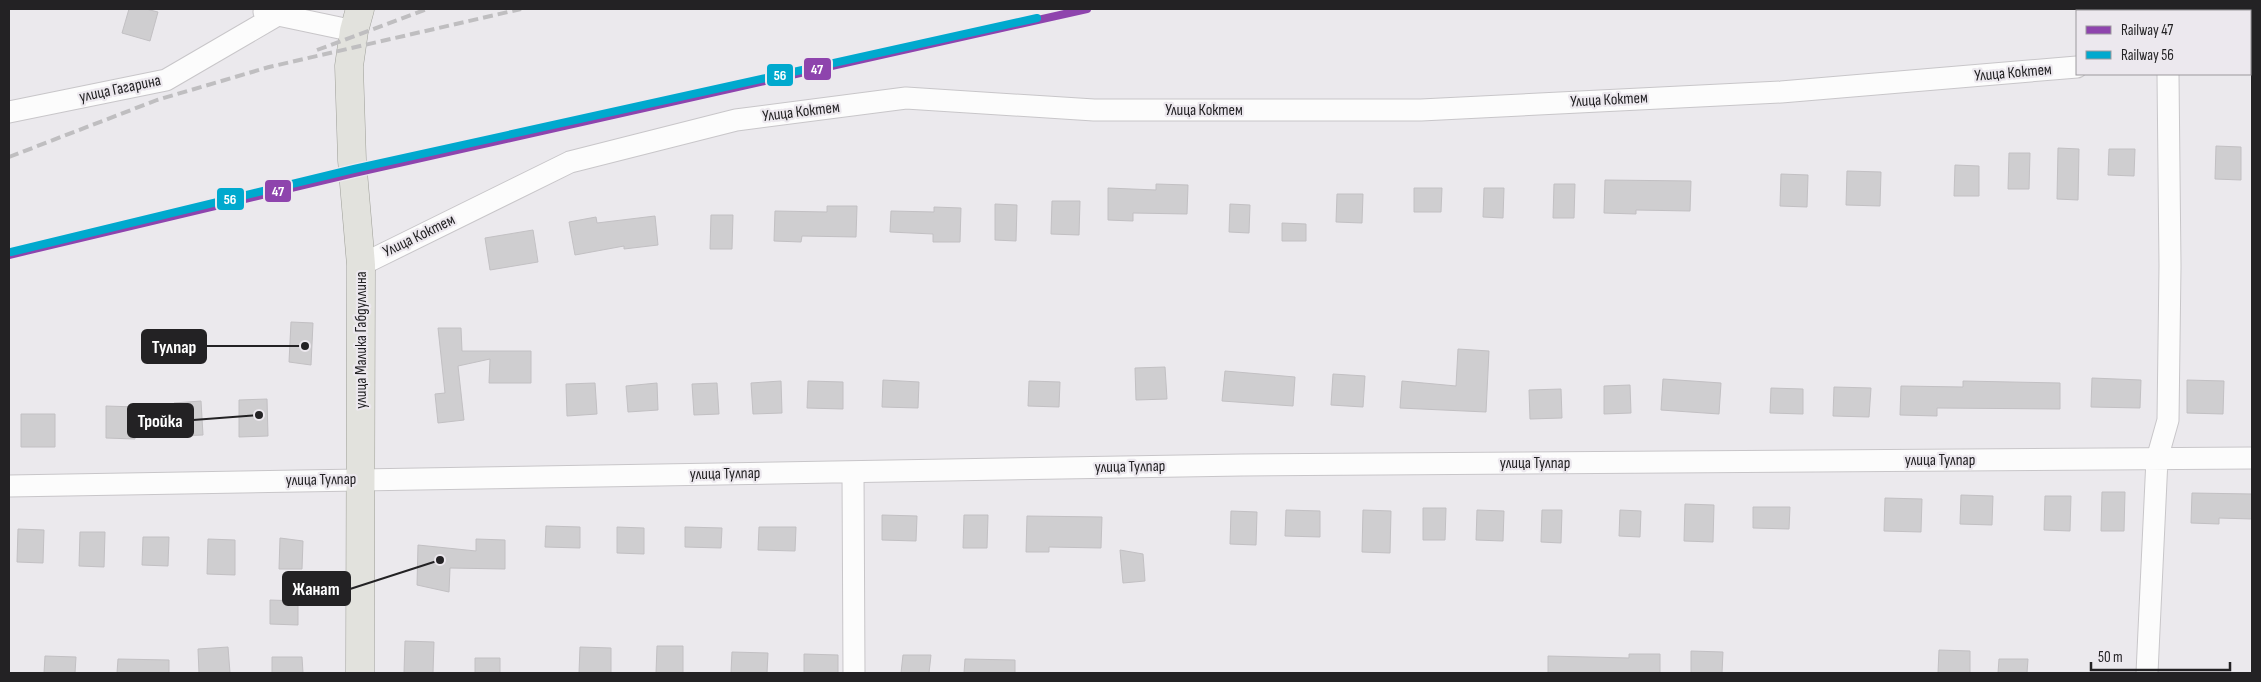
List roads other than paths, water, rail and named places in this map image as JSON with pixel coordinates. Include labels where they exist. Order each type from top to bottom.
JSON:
[{"type":"main road","name":"улица Малика Габдуллина","points":[[357,20],[349,76],[352,160],[361,265],[360,673]]},
{"type":"street","points":[[253,9],[357,20]]},
{"type":"street","name":"улица Гагарина","points":[[9,112],[166,80],[271,12]]},
{"type":"street","name":"Улица Коктем","points":[[361,265],[570,162],[736,120],[906,98],[1094,110],[1421,110],[1781,92],[2076,67]]},
{"type":"street","points":[[2147,673],[2157,459],[2168,420],[2170,266],[2168,75]]},
{"type":"street","name":"улица Тулпар","points":[[9,486],[1252,465],[2252,458]]},
{"type":"street","points":[[853,472],[854,673]]},
{"type":"railway","points":[[317,50],[427,9]]},
{"type":"railway","points":[[9,157],[157,100],[269,67],[521,9]]},
{"type":"rail line","name":"47","points":[[9,255],[354,173],[1087,9]]},
{"type":"rail line","name":"56","points":[[11,252],[354,169],[1037,18]]},
{"type":"place","name":"Тулпар","points":[[305,346]]},
{"type":"place","name":"Тройка","points":[[259,415]]},
{"type":"place","name":"Жанат","points":[[440,560]]}]
